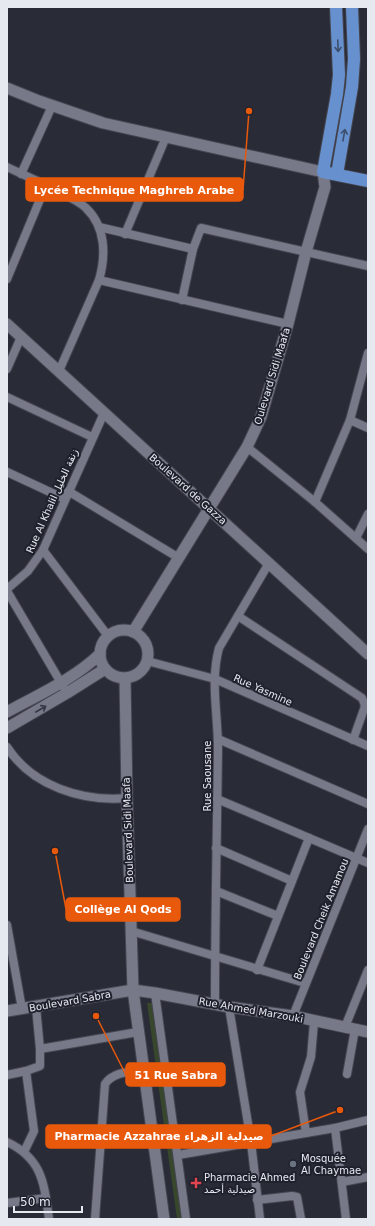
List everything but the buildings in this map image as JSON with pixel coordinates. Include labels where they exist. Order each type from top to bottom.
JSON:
[{"type":"main road","points":[[336,7],[338,81],[328,147],[322,172],[368,181]]},
{"type":"main road","points":[[337,174],[352,87],[354,59],[352,7]]},
{"type":"street","points":[[7,88],[52,106],[103,123],[322,172],[325,187]]},
{"type":"street","points":[[21,174],[52,106]]},
{"type":"street","points":[[125,234],[166,137]]},
{"type":"street","points":[[7,167],[79,202],[94,217],[103,241],[103,267],[99,280],[59,371]]},
{"type":"street","points":[[325,187],[337,174]]},
{"type":"street","points":[[7,279],[46,185]]},
{"type":"street","name":"Oulevard Sidi Maafa","points":[[133,632],[247,447],[260,417],[288,324],[306,252],[325,187]]},
{"type":"street","points":[[99,227],[193,249]]},
{"type":"street","points":[[182,300],[193,249],[201,228],[368,266]]},
{"type":"street","points":[[99,280],[288,324]]},
{"type":"street","name":"Boulevard de Gazza","points":[[7,324],[368,654]]},
{"type":"street","points":[[7,369],[21,338]]},
{"type":"street","points":[[315,502],[350,420],[368,353]]},
{"type":"street","points":[[7,397],[92,437]]},
{"type":"street","name":"Rue Al Khalil زنقة الخليل","points":[[7,590],[28,571],[43,550],[104,412]]},
{"type":"street","points":[[350,420],[368,428]]},
{"type":"street","points":[[247,447],[315,502],[368,549]]},
{"type":"street","points":[[7,472],[66,495],[179,558]]},
{"type":"street","points":[[356,538],[368,514]]},
{"type":"street","points":[[43,550],[108,636]]},
{"type":"street","name":"Rue Saousane","points":[[215,1004],[218,739],[215,680],[219,648],[269,563]]},
{"type":"street","points":[[7,590],[67,693]]},
{"type":"street","points":[[238,616],[362,698],[365,705],[353,740]]},
{"type":"street","points":[[120,630],[133,632],[139,635],[146,644],[148,654],[147,661],[140,672],[134,676],[125,678],[116,676],[105,669],[101,662],[100,654],[103,642],[108,636],[120,630]]},
{"type":"street","points":[[7,712],[89,665],[100,654]]},
{"type":"street","name":"Rue Yasmine","points":[[147,661],[215,680],[368,746]]},
{"type":"street","points":[[8,725],[67,693],[105,669]]},
{"type":"street","name":"Boulevard Sidi Maafa","points":[[125,678],[133,990],[164,1219]]},
{"type":"street","points":[[218,739],[368,804]]},
{"type":"street","points":[[7,747],[20,764],[41,780],[57,788],[82,796],[108,799],[127,798]]},
{"type":"street","points":[[217,798],[368,863]]},
{"type":"street","name":"Boulevard Cheik Amamou","points":[[292,1016],[368,829]]},
{"type":"street","points":[[257,970],[309,838]]},
{"type":"street","points":[[216,848],[292,880]]},
{"type":"street","points":[[216,891],[278,916]]},
{"type":"street","points":[[7,925],[9,947],[22,1009]]},
{"type":"street","points":[[131,931],[257,970],[305,983]]},
{"type":"street","points":[[347,1074],[350,1028],[368,970]]},
{"type":"street","name":"Rue Ahmed Marzouki","points":[[133,990],[229,1007],[292,1016],[314,1022],[368,1032]]},
{"type":"street","name":"Boulevard Sabra","points":[[7,1011],[133,990]]},
{"type":"street","points":[[155,993],[186,1219]]},
{"type":"street","points":[[7,1075],[40,1066],[36,1007]]},
{"type":"street","points":[[229,1007],[251,1142],[260,1219]]},
{"type":"street","points":[[306,1132],[300,1088],[308,1071],[311,1057],[314,1022]]},
{"type":"street","points":[[40,1049],[138,1032]]},
{"type":"street","points":[[95,1219],[105,1084],[109,1078],[116,1075],[143,1070]]},
{"type":"street","points":[[24,1152],[34,1131],[26,1071]]},
{"type":"street","points":[[178,1155],[334,1128],[368,1120]]},
{"type":"street","points":[[334,1128],[346,1219]]},
{"type":"street","points":[[7,1142],[24,1152],[34,1162],[39,1170],[46,1198],[49,1219]]},
{"type":"street","points":[[342,1182],[368,1178]]},
{"type":"street","points":[[257,1200],[292,1196],[297,1197],[301,1219]]},
{"type":"street","points":[[7,1203],[46,1198]]},
{"type":"green space","points":[[147,1003],[154,1003],[184,1219],[177,1219]]},
{"type":"place","name":"Lycée Technique Maghreb Arabe","points":[[249,111]]},
{"type":"place","name":"Collège Al Qods","points":[[55,851]]},
{"type":"place","name":"51 Rue Sabra","points":[[96,1016]]},
{"type":"place","name":"Pharmacie Azzahrae صيدلية الزهراء","points":[[340,1110]]},
{"type":"place","name":"Mosquée Al Chaymae","points":[[293,1164]]},
{"type":"place","name":"Pharmacie Ahmed صيدلية أحمد","points":[[196,1183]]}]
